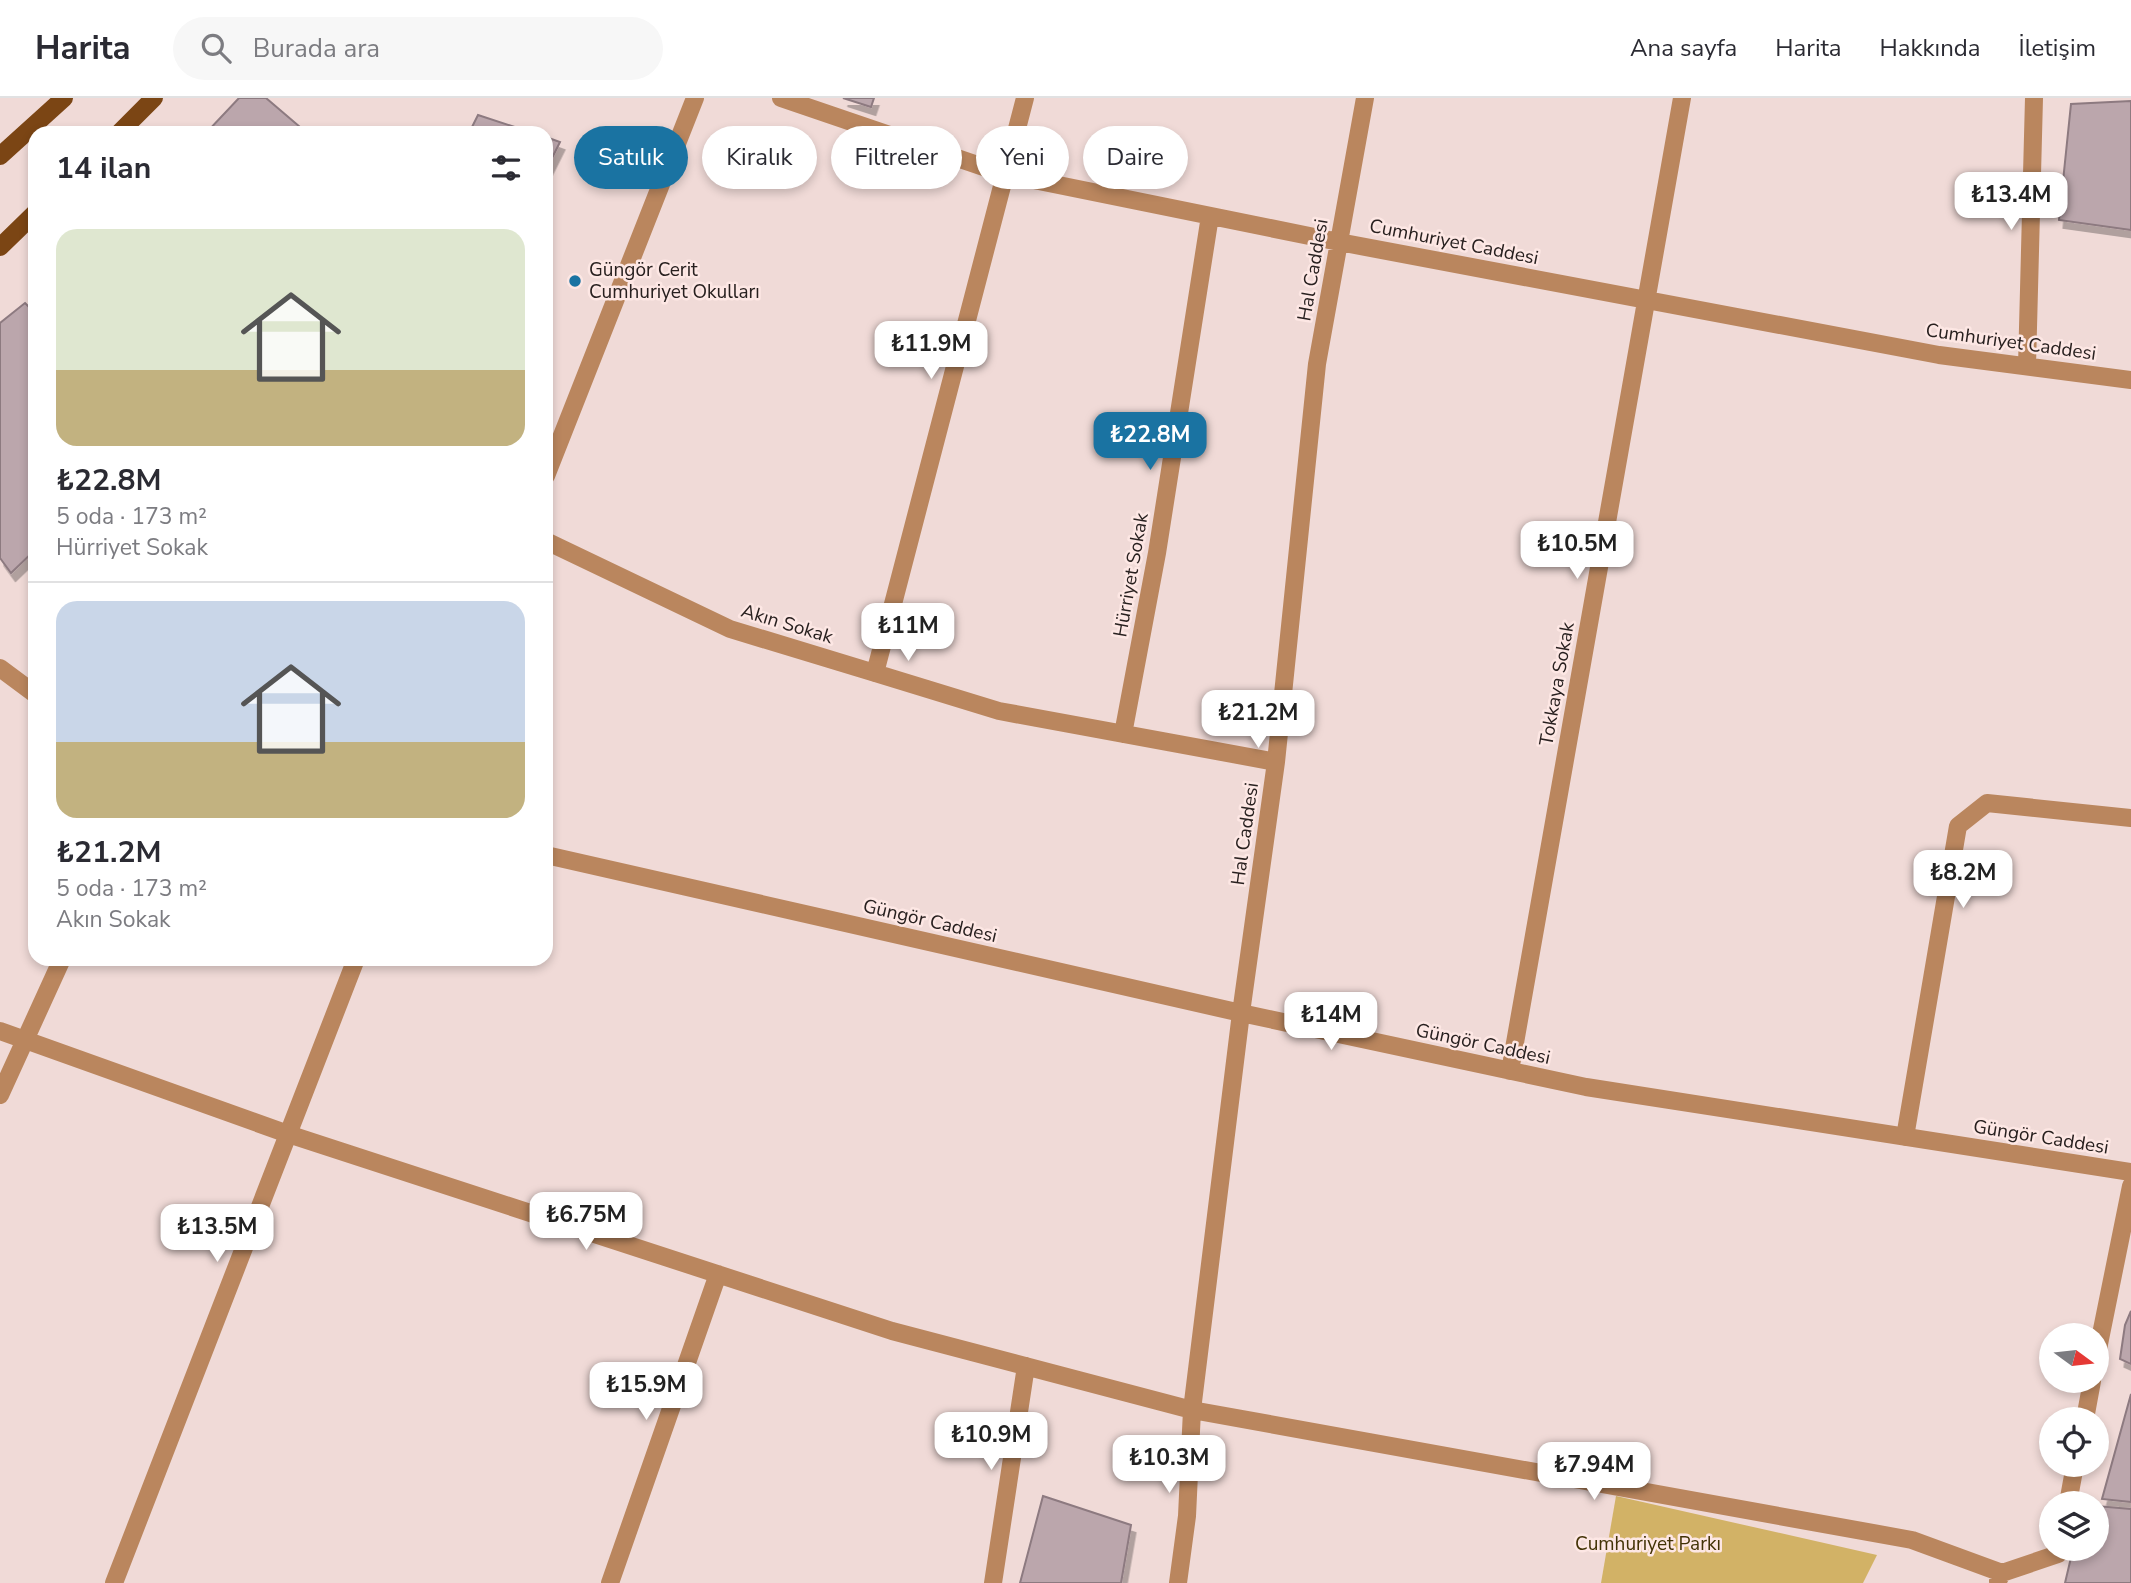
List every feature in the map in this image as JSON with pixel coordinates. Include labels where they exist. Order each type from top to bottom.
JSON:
[{"type":"main road","points":[[33,126],[64,98]]},
{"type":"main road","points":[[126,126],[154,98]]},
{"type":"main road","points":[[0,156],[28,131]]},
{"type":"main road","points":[[0,247],[28,220]]},
{"type":"street","points":[[553,458],[695,98]]},
{"type":"street","name":"Cumhuriyet Caddesi","points":[[781,98],[976,164]]},
{"type":"street","points":[[1017,126],[1025,98]]},
{"type":"street","name":"Hal Caddesi","points":[[1178,1583],[1187,1516],[1192,1410],[1241,1013],[1276,762],[1317,364],[1365,98]]},
{"type":"street","name":"Tokkaya Sokak","points":[[1510,1071],[1682,98]]},
{"type":"street","points":[[2027,366],[2034,98]]},
{"type":"street","name":"Cumhuriyet Caddesi","points":[[1069,187],[1339,242],[1939,355],[2131,380]]},
{"type":"street","points":[[875,673],[1000,189]]},
{"type":"street","name":"Hürriyet Sokak","points":[[1123,734],[1157,553],[1210,216]]},
{"type":"street","name":"Akın Sokak","points":[[553,544],[730,629],[999,711],[1276,762]]},
{"type":"street","points":[[0,668],[28,689]]},
{"type":"street","points":[[1905,1137],[1958,826],[1987,803],[2131,818]]},
{"type":"street","name":"Güngör Caddesi","points":[[553,857],[1241,1013],[1586,1087],[2131,1171]]},
{"type":"street","points":[[0,1095],[59,966]]},
{"type":"street","points":[[114,1583],[353,966]]},
{"type":"street","points":[[0,1031],[288,1134],[892,1331],[1192,1410],[1912,1540],[1999,1578],[2041,1561]]},
{"type":"street","points":[[2103,1323],[2131,1186]]},
{"type":"street","points":[[610,1583],[718,1274]]},
{"type":"street","points":[[993,1583],[1026,1366]]},
{"type":"green space","name":"Cumhuriyet Parkı","points":[[1616,1496],[1877,1555],[1863,1583],[1601,1583]]},
{"type":"building","points":[[239,98],[266,98],[299,126],[213,126]]},
{"type":"building","points":[[843,98],[874,98],[871,107]]},
{"type":"building","points":[[2131,101],[2131,230],[2059,220],[2071,104]]},
{"type":"building","points":[[478,115],[512,126],[472,126]]},
{"type":"building","points":[[553,140],[560,142],[553,156]]},
{"type":"building","points":[[25,303],[28,306],[28,557],[11,573],[0,558],[0,323]]},
{"type":"building","points":[[2131,1311],[2131,1364],[2120,1359],[2125,1325]]},
{"type":"building","points":[[2131,1394],[2131,1502],[2109,1500],[2109,1491],[2104,1491]]},
{"type":"building","points":[[1043,1496],[1131,1525],[1121,1583],[1020,1583]]},
{"type":"building","points":[[2109,1507],[2131,1509],[2131,1583],[2065,1583],[2070,1561],[2109,1561]]},
{"type":"place","name":"Güngör Cerit Cumhuriyet Okulları","points":[[575,281]]}]
